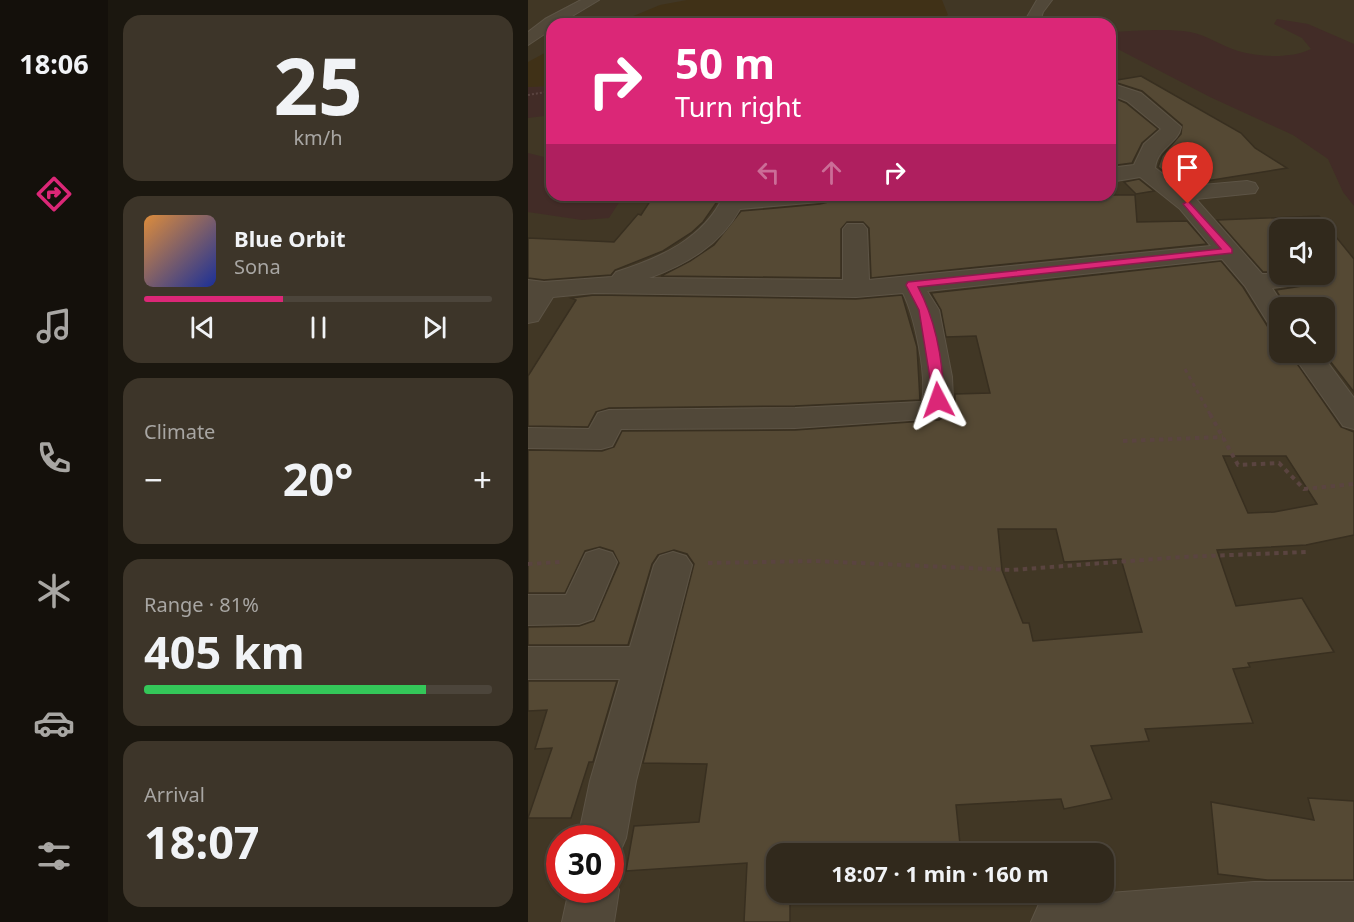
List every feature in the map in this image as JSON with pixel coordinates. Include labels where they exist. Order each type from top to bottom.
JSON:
[{"type":"street","points":[[558,18],[592,0]]},
{"type":"street","points":[[1033,18],[1045,0]]},
{"type":"street","points":[[528,40],[546,26]]},
{"type":"street","points":[[1116,90],[1134,97],[1171,127],[1170,132],[1156,141],[1145,159],[1144,170]]},
{"type":"street","points":[[1116,174],[1144,170],[1179,195],[1255,282],[1269,303]]},
{"type":"street","points":[[1179,195],[1247,188]]},
{"type":"street","points":[[594,285],[666,263],[698,243],[722,220],[732,201]]},
{"type":"street","points":[[855,229],[856,289]]},
{"type":"street","points":[[528,315],[536,289],[594,285],[856,289],[1229,251]]},
{"type":"street","points":[[1255,282],[1269,281]]},
{"type":"street","points":[[528,438],[602,439],[609,420],[795,418],[927,411],[933,408],[938,400],[937,377],[924,310],[911,285]]},
{"type":"street","points":[[1313,363],[1354,419]]},
{"type":"street","points":[[528,610],[579,609],[599,562]]},
{"type":"street","points":[[605,825],[613,781],[673,565]]},
{"type":"street","points":[[528,663],[646,663]]},
{"type":"street","points":[[588,922],[592,903]]},
{"type":"street","points":[[1057,922],[1254,907],[1354,907]]},
{"type":"path","points":[[528,95],[546,92]]},
{"type":"path","points":[[1185,369],[1238,465],[1279,463],[1304,489],[1354,484]]},
{"type":"path","points":[[1123,441],[1223,437]]},
{"type":"path","points":[[673,565],[814,561],[1012,570],[1182,557],[1306,552]]},
{"type":"path","points":[[528,564],[599,562]]},
{"type":"shaded area","points":[[687,0],[942,0],[948,15],[944,17],[946,18],[629,18],[660,5]]},
{"type":"shaded area","points":[[1277,19],[1308,24],[1354,44],[1354,206],[1343,192],[1328,159],[1293,135],[1210,97],[1116,48],[1116,32],[1170,30],[1196,33],[1232,49],[1256,55],[1285,56],[1311,49],[1302,38],[1274,24]]},
{"type":"shaded area","points":[[546,52],[546,86],[528,87],[528,62]]},
{"type":"shaded area","points":[[546,86],[546,116],[528,118],[528,87]]},
{"type":"shaded area","points":[[528,153],[546,158],[546,201],[620,201],[609,218],[582,220],[528,212]]},
{"type":"building","points":[[1141,76],[1241,133],[1255,148],[1287,168],[1181,185],[1158,167],[1162,156],[1181,134],[1182,125],[1142,91],[1116,83],[1116,80]]},
{"type":"building","points":[[1116,99],[1126,103],[1158,129],[1142,143],[1132,163],[1116,165]]},
{"type":"building","points":[[1139,179],[1154,191],[1136,194],[1124,182]]},
{"type":"building","points":[[1116,195],[1135,195],[1137,222],[1187,221],[1207,244],[871,278],[869,228],[863,222],[847,222],[841,229],[841,278],[661,276],[714,245],[741,211],[828,202],[1116,201]]},
{"type":"building","points":[[650,201],[718,201],[703,222],[691,233],[663,251],[615,270],[611,275],[544,280],[528,278],[528,238],[614,242],[638,214],[641,215]]},
{"type":"building","points":[[1319,216],[1321,219],[1269,219],[1269,272],[1263,272],[1217,220]]},
{"type":"building","points":[[1335,236],[1354,259],[1354,392],[1332,363],[1335,363],[1335,297],[1280,297],[1276,290],[1308,285],[1335,285]]},
{"type":"building","points":[[1221,261],[1243,287],[1269,327],[1269,363],[1297,363],[1341,427],[1354,432],[1354,535],[1306,545],[1217,550],[1236,606],[1302,598],[1334,652],[1248,663],[1250,667],[1233,669],[1253,723],[1145,729],[1149,741],[1091,746],[1112,799],[1064,809],[1061,799],[956,805],[960,843],[766,843],[766,903],[790,903],[790,922],[744,922],[747,863],[626,871],[634,826],[699,822],[707,764],[643,763],[694,564],[687,554],[674,550],[658,555],[652,564],[628,645],[528,645],[528,627],[579,626],[594,621],[619,563],[613,551],[600,547],[585,551],[565,593],[528,593],[528,450],[602,451],[614,447],[622,431],[795,430],[939,420],[946,416],[955,401],[955,394],[990,393],[976,336],[946,337],[941,310],[931,293]],"holes":[[[1223,456],[1286,456],[1317,504],[1274,512],[1248,513]],[[998,529],[1056,529],[1064,562],[1121,559],[1142,632],[1033,641],[1029,623],[1023,623],[1002,570]]]},
{"type":"building","points":[[594,295],[856,299],[902,295],[917,347],[920,400],[795,406],[609,408],[596,412],[588,427],[528,426],[528,376],[576,300],[571,298]]},
{"type":"building","points":[[528,681],[617,681],[593,762],[589,762],[571,818],[528,818],[552,748],[535,749],[547,710],[528,711]]},
{"type":"building","points":[[1308,798],[1354,801],[1354,880],[1267,880],[1218,874],[1211,802],[1314,820]]},
{"type":"route","points":[[938,400],[937,377],[924,310],[911,285],[1229,251],[1188,204]]}]
